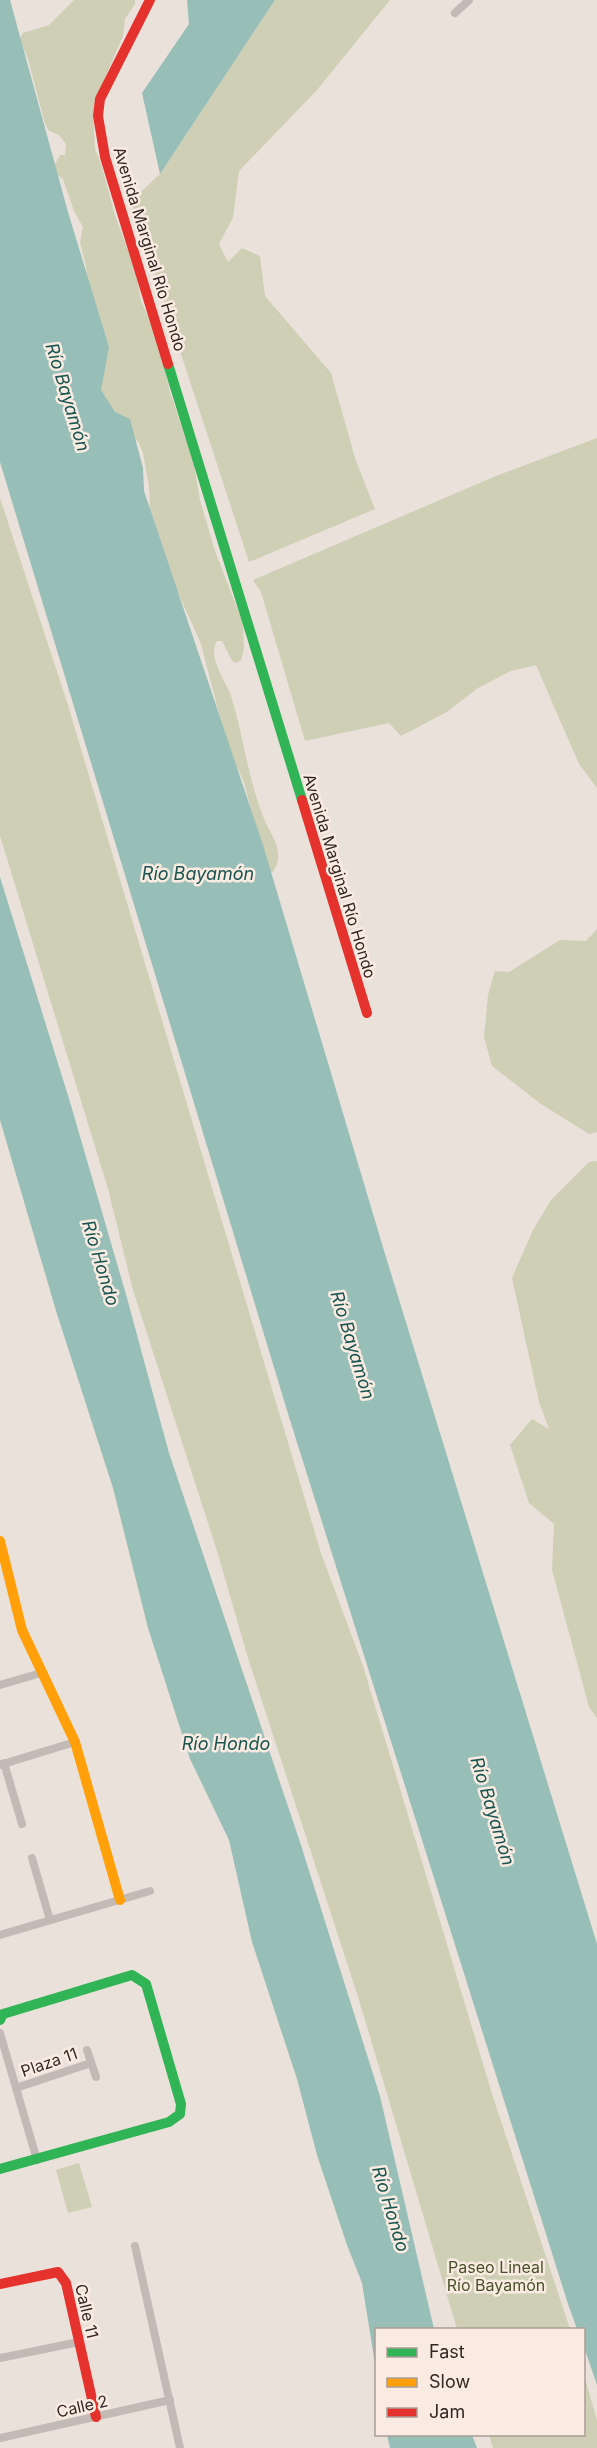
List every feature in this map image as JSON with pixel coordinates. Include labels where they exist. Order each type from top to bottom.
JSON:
[{"type":"street","name":"Avenida Marginal Río Hondo","points":[[150,0],[102,92],[98,116],[105,157],[367,1013]]},
{"type":"street","points":[[455,13],[469,0]]},
{"type":"street","points":[[0,1540],[22,1630],[75,1742],[120,1900]]},
{"type":"street","points":[[0,1685],[41,1673]]},
{"type":"street","points":[[22,1824],[2,1764],[75,1742]]},
{"type":"street","points":[[32,1858],[50,1920]]},
{"type":"street","points":[[0,1935],[150,1891]]},
{"type":"street","points":[[0,2020],[3,2014],[132,1975],[146,1984],[181,2104],[180,2114],[169,2122],[0,2169]]},
{"type":"street","points":[[0,2033],[37,2160]]},
{"type":"street","name":"Plaza 11","points":[[87,2050],[96,2077]]},
{"type":"street","name":"Plaza 11","points":[[16,2088],[91,2063]]},
{"type":"street","points":[[135,2246],[180,2448]]},
{"type":"street","name":"Calle 11","points":[[0,2284],[58,2272],[66,2283],[96,2417]]},
{"type":"street","points":[[0,2358],[79,2342]]},
{"type":"street","name":"Calle 2","points":[[0,2438],[170,2400]]},
{"type":"green space","points":[[74,0],[135,0],[135,4],[125,19],[123,36],[103,82],[93,115],[95,149],[115,215],[136,272],[141,301],[156,334],[170,392],[193,460],[200,500],[215,551],[243,623],[244,649],[241,660],[237,663],[232,661],[222,641],[217,641],[214,655],[231,696],[259,806],[277,845],[278,859],[273,872],[267,872],[244,782],[228,748],[201,644],[175,586],[150,512],[149,487],[143,453],[139,443],[103,404],[86,266],[80,243],[83,227],[74,211],[63,179],[57,175],[55,164],[60,155],[65,155],[66,144],[59,135],[49,131],[45,124],[28,59],[20,39],[23,33],[49,25]]},
{"type":"green space","points":[[275,0],[390,0],[317,90],[239,171],[233,218],[219,244],[228,262],[242,248],[260,256],[265,296],[331,373],[355,458],[375,509],[249,562],[131,201],[160,174]]},
{"type":"green space","points":[[597,438],[597,788],[579,764],[536,665],[511,671],[478,688],[447,712],[401,736],[389,723],[305,741],[261,592],[253,580],[496,476]]},
{"type":"green space","name":"Paseo Lineal Río Bayamón","points":[[0,498],[67,702],[321,1553],[363,1666],[493,2097],[570,2328],[457,2328],[359,2000],[248,1658],[217,1551],[133,1290],[108,1189],[0,836]]},
{"type":"green space","points":[[597,929],[597,1132],[589,1134],[541,1104],[492,1066],[484,1037],[488,995],[495,971],[509,972],[560,940],[586,941]]},
{"type":"green space","points":[[597,1161],[597,1718],[589,1707],[552,1570],[554,1524],[529,1503],[510,1445],[532,1419],[549,1429],[539,1402],[512,1278],[533,1230],[551,1200],[589,1162]]},
{"type":"green space","points":[[79,2163],[92,2207],[68,2213],[56,2170]]},
{"type":"green space","points":[[585,2378],[597,2420],[597,2448],[493,2448],[489,2436],[585,2436]]},
{"type":"water","name":"Río Bayamón","points":[[0,0],[10,0],[68,212],[109,347],[101,390],[115,412],[130,419],[143,468],[144,491],[263,845],[385,1254],[597,1944],[597,2385],[585,2350],[585,2328],[577,2328],[568,2304],[289,1417],[0,462]]},
{"type":"water","points":[[187,0],[275,0],[160,174],[142,93],[189,24]]},
{"type":"water","name":"Río Hondo","points":[[0,877],[70,1102],[169,1453],[300,1842],[380,2096],[434,2328],[375,2328],[375,2364],[362,2283],[317,2155],[297,2079],[252,1942],[229,1840],[190,1759],[148,1628],[113,1488],[57,1314],[0,1120]]},
{"type":"water","points":[[387,2436],[472,2436],[477,2448],[390,2448]]},
{"type":"traffic: fast","points":[[168,364],[302,800]]},
{"type":"traffic: fast","points":[[0,2020],[3,2014],[132,1975],[146,1984],[181,2104],[180,2114],[169,2122],[0,2169]]},
{"type":"traffic: slow","points":[[0,1541],[22,1630],[75,1742],[120,1900]]},
{"type":"traffic: jam","points":[[150,0],[100,99],[98,116],[105,157],[168,364]]},
{"type":"traffic: jam","points":[[302,800],[367,1013]]},
{"type":"traffic: jam","points":[[0,2284],[58,2272],[66,2283],[96,2417]]}]
